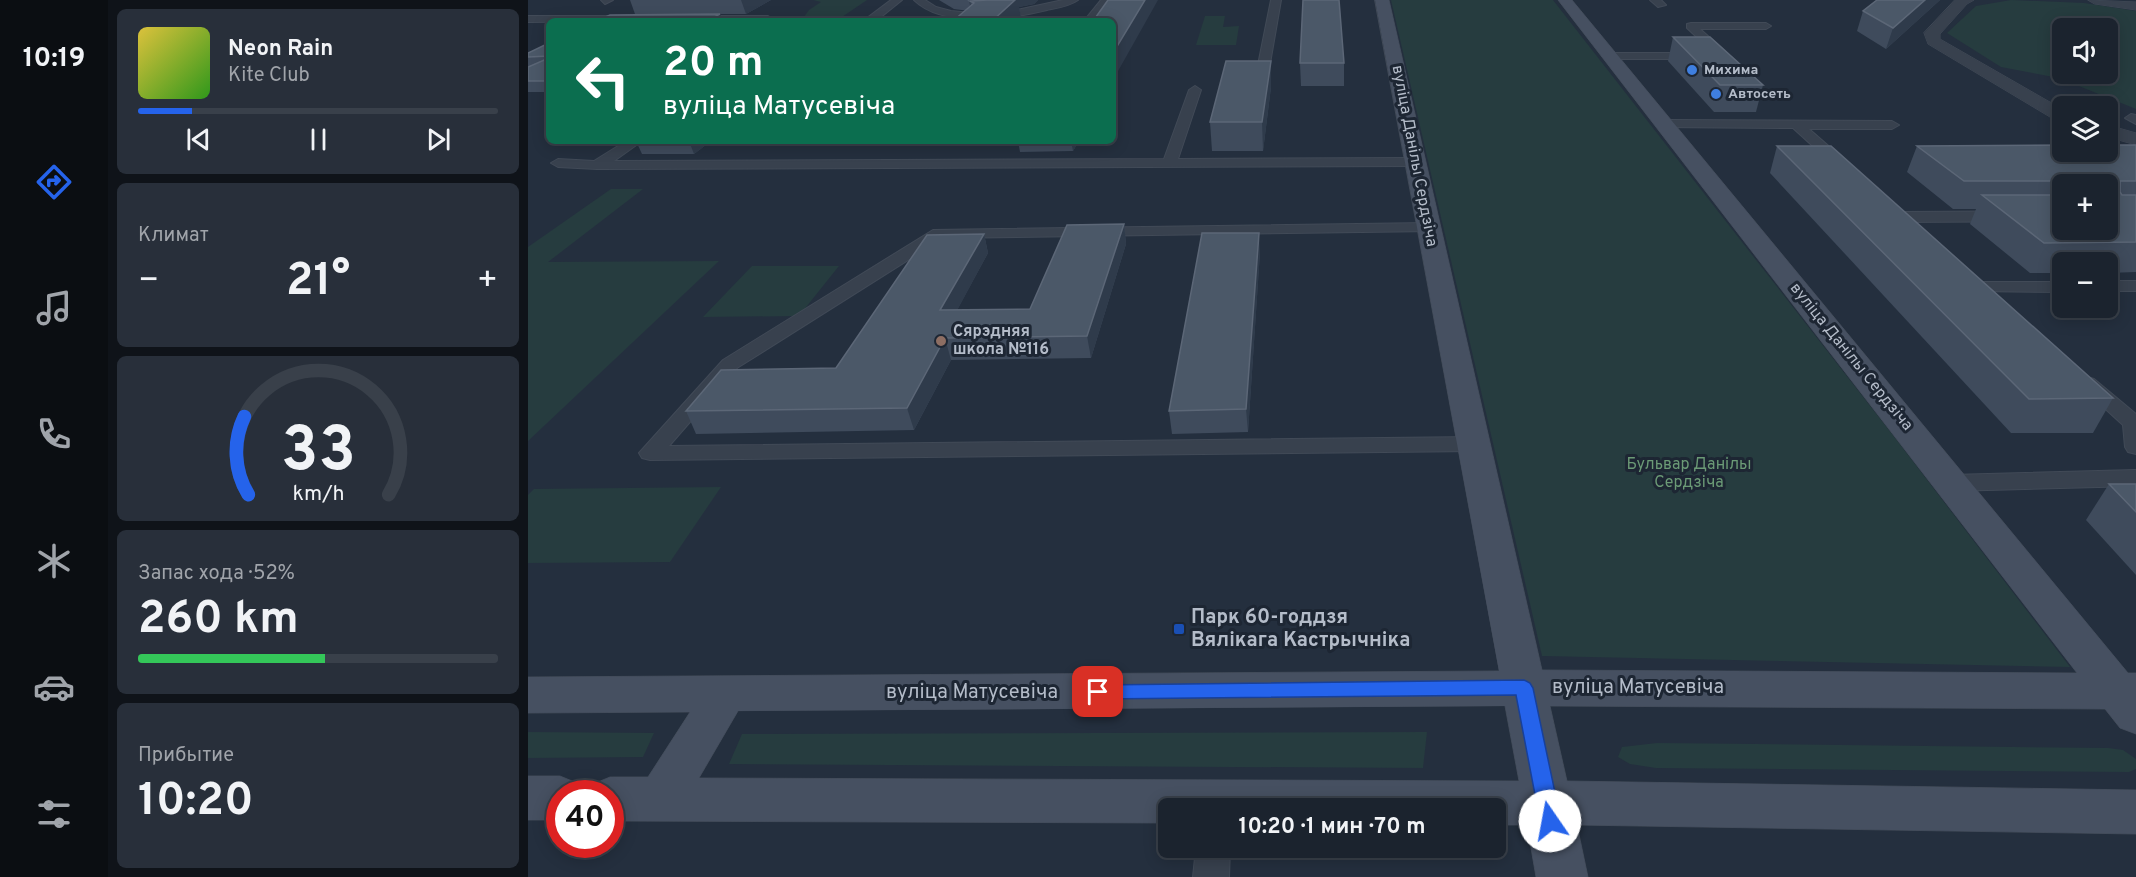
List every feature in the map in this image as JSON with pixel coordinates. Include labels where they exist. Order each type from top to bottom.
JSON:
[{"type":"street","name":"вуліца Данілы Сердзіча","points":[[1382,0],[1475,444],[1562,877]]},
{"type":"street","name":"вуліца Данілы Сердзіча","points":[[1565,0],[1951,483],[2130,699]]},
{"type":"street","points":[[1967,0],[1962,1],[1932,33],[1933,41],[2052,110]]},
{"type":"street","points":[[2095,0],[2136,6]]},
{"type":"street","points":[[2118,134],[2136,139]]},
{"type":"street","name":"вуліца Матусевіча","points":[[528,695],[1524,688],[2130,699]]},
{"type":"street","points":[[661,799],[724,695]]},
{"type":"street","points":[[528,798],[546,798]]},
{"type":"street","points":[[624,799],[1158,818]]},
{"type":"street","points":[[1506,802],[1944,807],[2136,812]]},
{"type":"lane","points":[[874,18],[897,0]]},
{"type":"lane","points":[[919,0],[926,6],[942,12],[990,14],[1044,9],[1072,0]]},
{"type":"lane","points":[[1091,18],[1106,0]]},
{"type":"lane","points":[[1262,75],[1276,0]]},
{"type":"lane","points":[[528,19],[546,19]]},
{"type":"lane","points":[[1610,56],[1724,56],[1691,26],[1766,26]]},
{"type":"lane","points":[[1170,162],[1195,90]]},
{"type":"lane","points":[[1665,124],[1892,125]]},
{"type":"lane","points":[[1797,125],[1857,178]]},
{"type":"lane","points":[[597,165],[630,144]]},
{"type":"lane","points":[[558,163],[597,165],[1416,162]]},
{"type":"lane","points":[[1917,232],[1895,213],[2052,216]]},
{"type":"lane","points":[[1428,228],[939,233],[730,364],[650,453],[1475,444]]},
{"type":"lane","points":[[1961,272],[1996,302]]},
{"type":"lane","points":[[2118,286],[2136,286]]},
{"type":"lane","points":[[1979,287],[2052,287]]},
{"type":"lane","points":[[2074,371],[2135,432]]},
{"type":"lane","points":[[1951,483],[2136,478]]},
{"type":"lane","points":[[1210,877],[1212,858]]},
{"type":"green space","points":[[813,0],[867,0],[840,18],[803,18],[809,10],[821,2]]},
{"type":"green space","name":"Бульвар Данілы Сердзіча","points":[[1391,0],[1553,0],[1892,434],[2070,667],[1542,656]]},
{"type":"green space","points":[[2011,0],[2084,3],[2136,11],[2136,109],[2118,102],[2118,96],[2104,96],[2074,84],[2118,84],[2118,18],[2052,18],[2052,77],[2001,67],[1947,33],[1976,6]]},
{"type":"green space","points":[[1205,16],[1225,16],[1223,27],[1239,26],[1236,45],[1196,45]]},
{"type":"green space","points":[[611,189],[643,189],[548,262],[719,261],[528,441],[528,247]]},
{"type":"green space","points":[[752,266],[839,266],[799,316],[703,317]]},
{"type":"green space","points":[[721,487],[670,562],[528,563],[528,495],[534,489]]},
{"type":"green space","points":[[528,732],[654,733],[643,757],[528,758]]},
{"type":"green space","points":[[1427,732],[1423,768],[729,764],[742,734]]},
{"type":"green space","points":[[1657,743],[2108,748],[2123,750],[2136,759],[2136,769],[2129,772],[1656,768],[1630,764],[1618,757],[1622,747]]},
{"type":"building","points":[[1015,0],[995,18],[956,18],[974,3],[970,1]]},
{"type":"building","points":[[1108,0],[1145,0],[1116,48],[1116,18],[1095,18]]},
{"type":"building","points":[[1303,0],[1339,0],[1344,63],[1300,63]]},
{"type":"building","points":[[1877,0],[1925,0],[1893,28],[1863,11]]},
{"type":"building","points":[[720,14],[713,18],[603,18],[610,15]]},
{"type":"building","points":[[1673,37],[1710,37],[1763,85],[1720,85]]},
{"type":"building","points":[[546,44],[546,56],[528,57],[528,53]]},
{"type":"building","points":[[546,59],[546,81],[528,81],[528,67]]},
{"type":"building","points":[[1226,61],[1271,61],[1262,122],[1210,122]]},
{"type":"building","points":[[2052,145],[2052,162],[2118,162],[2118,145],[2136,145],[2136,181],[2120,181],[2120,192],[2122,195],[2136,195],[2136,242],[2044,243],[1982,195],[2052,195],[2052,240],[2118,240],[2118,174],[2052,174],[2052,181],[1964,181],[1917,146]]},
{"type":"building","points":[[1777,146],[1831,146],[2113,398],[2029,399]]},
{"type":"building","points":[[1124,224],[1087,336],[945,338],[907,408],[686,411],[721,370],[836,368],[927,235],[984,234],[940,310],[1030,309],[1067,225]]},
{"type":"building","points":[[1202,233],[1259,233],[1246,409],[1169,411]]},
{"type":"building","points":[[2109,484],[2136,484],[2136,512]]},
{"type":"place","name":"Михима","points":[[1692,70]]},
{"type":"place","name":"Автосеть","points":[[1716,94]]},
{"type":"place","name":"Сярэдняя школа №116","points":[[941,341]]},
{"type":"place","name":"Парк 60-годдзя Вялікага Кастрычніка","points":[[1179,629]]},
{"type":"route","points":[[1098,692],[1524,688],[1550,821]]}]
